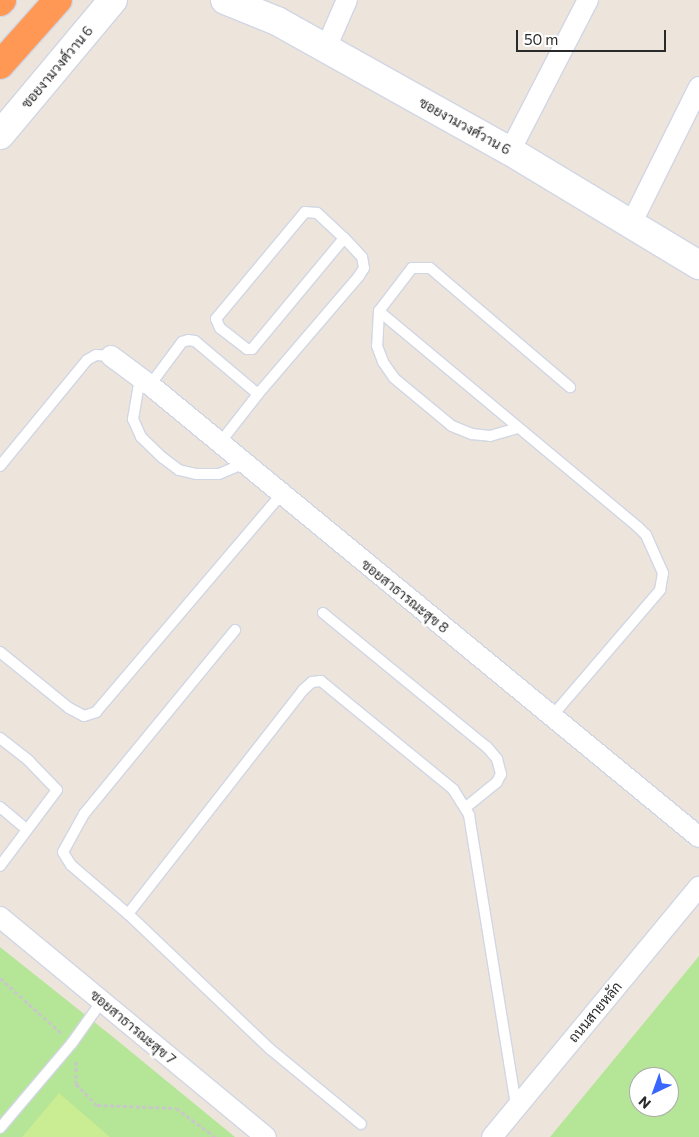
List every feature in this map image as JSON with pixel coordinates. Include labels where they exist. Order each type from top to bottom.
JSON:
[{"type":"highway","points":[[0,65],[58,0]]},
{"type":"street","name":"ซอยงามวงศ์วาน 6","points":[[0,135],[113,0]]},
{"type":"street","name":"ซอยงามวงศ์วาน 6","points":[[225,0],[277,21],[326,48],[510,151],[699,265]]},
{"type":"street","points":[[326,48],[347,0]]},
{"type":"street","points":[[510,151],[588,0]]},
{"type":"street","points":[[631,224],[699,87]]},
{"type":"street","name":"ซอยสาธารณะสุข 8","points":[[111,356],[145,381],[280,495],[553,715],[699,836]]},
{"type":"street","name":"ถนนสายหลัก","points":[[492,1137],[699,887]]},
{"type":"street","name":"ซอยสาธารณะสุข 7","points":[[0,917],[266,1137]]},
{"type":"lane","points":[[219,444],[258,394],[364,268],[362,257],[344,238],[317,213],[305,212],[216,319],[220,328],[247,349],[252,348],[344,238]]},
{"type":"lane","points":[[518,428],[490,436],[472,434],[452,426],[394,378],[382,362],[376,346],[379,311],[412,268],[430,268],[570,387]]},
{"type":"lane","points":[[379,311],[646,535],[663,573],[660,590],[553,715]]},
{"type":"lane","points":[[243,464],[219,474],[198,474],[179,470],[141,437],[133,419],[145,381],[182,342],[188,340],[195,341],[258,394]]},
{"type":"lane","points":[[0,466],[88,360],[96,356],[111,356]]},
{"type":"lane","points":[[0,652],[69,708],[84,716],[96,712],[280,495]]},
{"type":"lane","points":[[323,613],[497,759],[501,774],[497,782],[465,808]]},
{"type":"lane","points":[[235,630],[90,806],[63,852],[71,865],[128,914],[270,1049],[361,1124]]},
{"type":"lane","points":[[128,914],[303,690],[312,682],[322,681],[453,789],[465,808],[517,1107]]},
{"type":"lane","points":[[0,738],[42,773],[57,790],[0,866]]},
{"type":"lane","points":[[0,807],[26,829]]},
{"type":"lane","points":[[0,1128],[72,1043],[102,1001]]},
{"type":"path","points":[[97,1105],[176,1108],[215,1137]]},
{"type":"green space","points":[[0,947],[113,1037],[235,1137],[0,1137]]},
{"type":"green space","points":[[699,956],[699,1137],[550,1137]]},
{"type":"green space","points":[[59,1093],[110,1137],[22,1137]]}]
